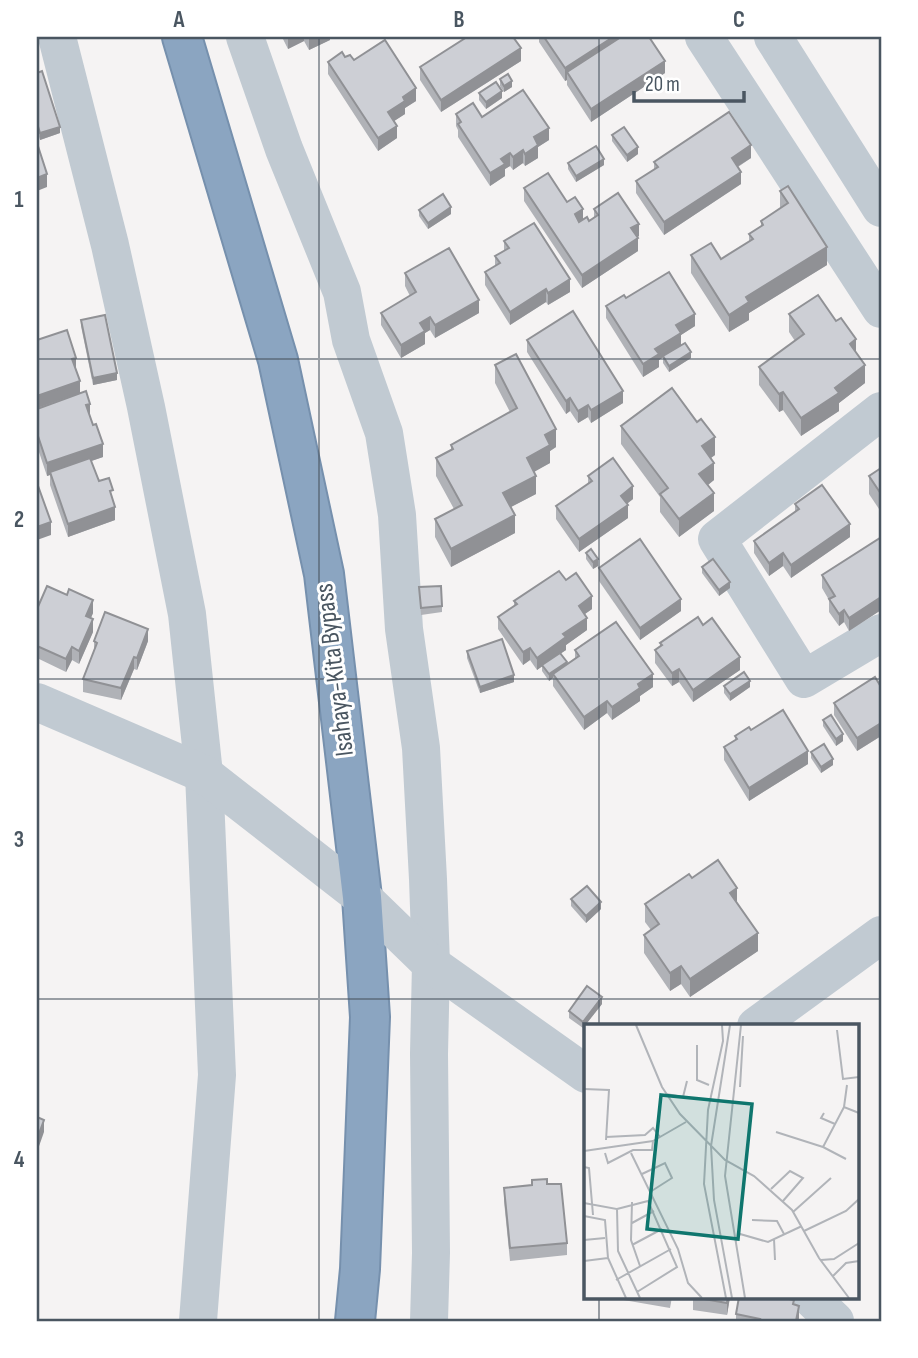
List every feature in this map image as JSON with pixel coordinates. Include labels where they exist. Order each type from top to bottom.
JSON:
[{"type":"highway","name":"Isahaya-Kita Bypass","points":[[182,37],[278,360],[324,574],[362,897],[370,1017],[355,1321]]},
{"type":"street","points":[[57,37],[110,245],[185,601],[204,774],[217,1075],[198,1321]]},
{"type":"street","points":[[245,37],[284,149],[342,292],[351,340],[384,433],[397,515],[404,629],[421,748],[430,964],[429,1321]]},
{"type":"street","points":[[704,37],[881,309]]},
{"type":"street","points":[[773,37],[876,189]]},
{"type":"street","points":[[881,411],[717,539],[804,679],[881,633]]},
{"type":"street","points":[[37,702],[204,774],[362,897],[430,964],[584,1073]]},
{"type":"street","points":[[759,1024],[881,936]]},
{"type":"street","points":[[811,1298],[835,1321]]},
{"type":"building","points":[[467,37],[513,37],[521,48],[441,100],[420,67]]},
{"type":"building","points":[[544,37],[613,37],[565,68]]},
{"type":"building","points":[[621,37],[649,37],[665,61],[591,109],[567,72]]},
{"type":"building","points":[[385,40],[416,88],[403,97],[405,101],[388,112],[397,126],[378,138],[328,62],[342,52],[345,57],[350,55],[354,60]]},
{"type":"building","points":[[42,71],[60,127],[40,133],[37,123],[37,73]]},
{"type":"building","points":[[508,74],[512,81],[504,86],[500,79]]},
{"type":"building","points":[[496,82],[502,91],[486,102],[479,93]]},
{"type":"building","points":[[523,90],[549,128],[534,137],[538,145],[525,154],[523,150],[513,157],[510,153],[501,159],[505,164],[490,173],[458,124],[461,122],[456,114],[473,103],[482,117]]},
{"type":"building","points":[[729,112],[751,145],[732,158],[741,172],[664,222],[636,181],[658,167],[654,162]]},
{"type":"building","points":[[624,127],[638,147],[627,155],[612,135]]},
{"type":"building","points":[[37,143],[47,174],[37,178]]},
{"type":"building","points":[[596,146],[604,159],[576,176],[568,163]]},
{"type":"building","points":[[548,173],[567,202],[575,197],[583,209],[575,214],[579,222],[587,217],[589,221],[598,215],[594,209],[618,193],[639,224],[631,228],[638,238],[582,275],[524,188]]},
{"type":"building","points":[[788,186],[827,247],[746,297],[749,302],[729,315],[691,255],[711,243],[721,259],[753,239],[749,234],[763,225],[761,221],[788,203],[780,191]]},
{"type":"building","points":[[443,194],[451,207],[428,223],[419,210]]},
{"type":"building","points":[[534,223],[570,279],[548,293],[546,289],[510,312],[485,272],[500,263],[495,256],[509,248],[504,241]]},
{"type":"building","points":[[449,248],[479,300],[435,325],[430,317],[420,323],[425,331],[401,345],[381,313],[416,292],[405,273]]},
{"type":"building","points":[[669,272],[695,314],[676,325],[681,333],[655,349],[659,354],[643,364],[606,306],[624,295],[626,298]]},
{"type":"building","points":[[818,295],[836,321],[841,318],[856,339],[850,344],[865,365],[835,388],[839,393],[801,418],[783,392],[779,394],[759,367],[804,334],[789,314]]},
{"type":"building","points":[[573,311],[623,391],[591,410],[588,405],[578,411],[570,398],[566,401],[527,340]]},
{"type":"building","points":[[105,315],[117,373],[93,378],[81,320]]},
{"type":"building","points":[[67,330],[76,358],[72,359],[80,381],[37,396],[37,340]]},
{"type":"building","points":[[685,343],[691,352],[669,366],[663,356]]},
{"type":"building","points":[[516,354],[556,429],[545,435],[550,445],[527,458],[536,476],[503,493],[515,515],[451,549],[435,519],[462,505],[436,458],[453,449],[451,445],[517,408],[495,365]]},
{"type":"building","points":[[672,388],[697,422],[701,419],[715,437],[702,446],[714,463],[699,474],[714,493],[679,519],[660,494],[668,488],[621,426]]},
{"type":"building","points":[[86,391],[90,404],[86,405],[103,444],[47,463],[37,433],[37,409]]},
{"type":"building","points":[[90,458],[99,481],[109,478],[115,507],[68,524],[50,472]]},
{"type":"building","points":[[613,458],[633,486],[621,496],[628,505],[579,539],[556,506],[592,481],[588,476]]},
{"type":"building","points":[[881,468],[881,494],[869,476]]},
{"type":"building","points":[[37,483],[51,522],[37,527]]},
{"type":"building","points":[[822,485],[850,524],[791,565],[783,553],[769,563],[754,541],[799,509],[795,504]]},
{"type":"building","points":[[880,538],[881,597],[849,618],[844,610],[839,614],[829,599],[835,596],[822,575]]},
{"type":"building","points":[[640,539],[681,599],[640,628],[599,568]]},
{"type":"building","points":[[591,549],[598,559],[593,562],[586,553]]},
{"type":"building","points":[[713,559],[730,582],[719,590],[702,567]]},
{"type":"building","points":[[559,571],[566,580],[576,573],[592,596],[579,606],[587,618],[563,634],[566,637],[537,658],[530,648],[523,652],[498,617],[517,604],[514,601]]},
{"type":"building","points":[[47,586],[67,595],[69,589],[93,600],[86,616],[93,619],[79,651],[72,647],[66,659],[37,646],[37,609]]},
{"type":"building","points":[[441,586],[442,606],[421,608],[419,587]]},
{"type":"building","points":[[105,612],[148,629],[121,688],[83,679]]},
{"type":"building","points":[[698,617],[703,625],[712,618],[740,657],[693,690],[679,669],[672,673],[655,650],[662,645],[660,643]]},
{"type":"building","points":[[616,622],[653,674],[638,684],[640,688],[612,707],[607,701],[584,717],[553,674],[579,656],[575,650]]},
{"type":"building","points":[[502,639],[514,675],[480,687],[467,651]]},
{"type":"building","points":[[560,653],[567,662],[549,674],[542,665]]},
{"type":"building","points":[[744,672],[750,681],[730,694],[724,686]]},
{"type":"building","points":[[875,677],[881,687],[881,723],[857,738],[834,703]]},
{"type":"building","points":[[783,710],[808,751],[749,788],[724,747],[749,727],[751,730]]},
{"type":"building","points":[[831,715],[843,734],[836,739],[823,720]]},
{"type":"building","points":[[824,744],[833,759],[821,767],[811,752]]},
{"type":"building","points":[[718,860],[737,888],[730,893],[758,933],[690,979],[681,966],[670,973],[644,935],[659,924],[645,904],[689,874],[692,878]]},
{"type":"building","points":[[587,886],[601,902],[586,916],[571,899]]},
{"type":"building","points":[[587,986],[602,997],[583,1022],[569,1011]]},
{"type":"building","points":[[37,1117],[44,1120],[37,1139]]},
{"type":"building","points":[[547,1179],[547,1184],[561,1184],[567,1243],[510,1248],[504,1188],[532,1185],[532,1180]]},
{"type":"building","points":[[699,1298],[728,1298],[727,1303]]},
{"type":"building","points":[[739,1298],[784,1298],[794,1300],[793,1304],[799,1306],[796,1321],[759,1321],[760,1319],[736,1314]]}]
